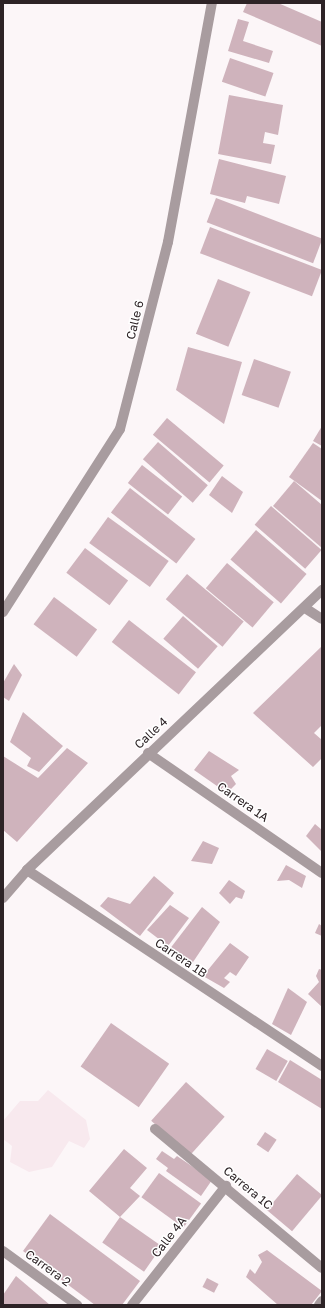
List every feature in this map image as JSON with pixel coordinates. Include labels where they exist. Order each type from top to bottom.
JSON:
[{"type":"street","name":"Calle 6","points":[[3,612],[120,429],[168,242],[212,3]]},
{"type":"street","name":"Calle 4","points":[[3,898],[27,870],[148,753],[305,608],[322,590]]},
{"type":"street","points":[[305,608],[322,619]]},
{"type":"street","name":"Carrera 1A","points":[[148,753],[322,873]]},
{"type":"street","name":"Carrera 1B","points":[[27,870],[322,1066]]},
{"type":"street","name":"Carrera 1C","points":[[155,1129],[226,1186],[322,1268]]},
{"type":"street","name":"Calle 4A","points":[[132,1305],[226,1186]]},
{"type":"street","name":"Carrera 2","points":[[3,1251],[77,1305]]},
{"type":"street","points":[[319,1305],[322,1301]]},
{"type":"shaded area","points":[[48,1090],[86,1120],[90,1139],[84,1148],[69,1141],[52,1167],[29,1172],[10,1162],[12,1146],[3,1139],[3,1121],[20,1101],[38,1101]]},
{"type":"building","points":[[247,3],[278,3],[322,22],[322,46],[243,12]]},
{"type":"building","points":[[238,19],[249,22],[243,41],[273,51],[269,63],[228,51]]},
{"type":"building","points":[[230,58],[273,73],[265,97],[222,82]]},
{"type":"building","points":[[229,95],[283,105],[278,135],[265,132],[263,143],[275,145],[271,164],[218,154]]},
{"type":"building","points":[[219,159],[286,176],[279,204],[247,196],[245,203],[210,194]]},
{"type":"building","points":[[216,198],[322,239],[313,263],[207,222]]},
{"type":"building","points":[[210,227],[322,270],[312,296],[200,253]]},
{"type":"building","points":[[218,279],[250,292],[228,347],[196,334]]},
{"type":"building","points":[[188,347],[242,362],[224,424],[176,390]]},
{"type":"building","points":[[254,359],[291,372],[279,408],[242,395]]},
{"type":"building","points":[[167,418],[224,466],[210,482],[153,435]]},
{"type":"building","points":[[322,426],[322,446],[313,441]]},
{"type":"building","points":[[158,442],[208,485],[193,503],[143,459]]},
{"type":"building","points":[[313,443],[322,449],[322,501],[289,477]]},
{"type":"building","points":[[142,465],[182,496],[168,515],[128,483]]},
{"type":"building","points":[[222,476],[243,492],[232,513],[209,495]]},
{"type":"building","points":[[294,481],[322,505],[322,548],[273,506]]},
{"type":"building","points":[[130,488],[195,539],[176,564],[111,512]]},
{"type":"building","points":[[271,506],[322,550],[305,569],[255,525]]},
{"type":"building","points":[[108,517],[169,561],[150,587],[89,543]]},
{"type":"building","points":[[256,530],[307,574],[281,603],[230,559]]},
{"type":"building","points":[[85,548],[128,580],[109,605],[66,573]]},
{"type":"building","points":[[227,563],[274,602],[253,627],[206,588]]},
{"type":"building","points":[[187,574],[244,622],[222,647],[166,599]]},
{"type":"building","points":[[54,597],[97,629],[77,657],[34,624]]},
{"type":"building","points":[[183,616],[218,646],[198,669],[163,639]]},
{"type":"building","points":[[129,620],[196,672],[179,694],[112,642]]},
{"type":"building","points":[[322,646],[322,725],[314,733],[322,740],[322,758],[313,767],[253,713]]},
{"type":"building","points":[[14,664],[22,675],[9,701],[3,697],[3,683]]},
{"type":"building","points":[[23,712],[63,746],[39,772],[27,766],[31,758],[10,742]]},
{"type":"building","points":[[67,748],[88,763],[17,842],[3,830],[3,756],[38,778]]},
{"type":"building","points":[[209,751],[239,770],[231,776],[236,784],[227,793],[194,770]]},
{"type":"building","points":[[315,824],[322,830],[322,852],[306,836]]},
{"type":"building","points":[[203,841],[219,848],[212,864],[191,861]]},
{"type":"building","points":[[286,865],[306,876],[302,888],[289,880],[277,881]]},
{"type":"building","points":[[154,876],[174,893],[140,936],[100,906],[108,897],[130,904]]},
{"type":"building","points":[[229,880],[245,891],[242,899],[236,897],[230,904],[219,893]]},
{"type":"building","points":[[170,905],[189,918],[168,946],[147,930]]},
{"type":"building","points":[[202,907],[220,922],[191,965],[169,950]]},
{"type":"building","points":[[319,924],[322,926],[322,936],[315,933]]},
{"type":"building","points":[[230,943],[249,957],[236,976],[230,972],[224,978],[230,982],[224,988],[203,976]]},
{"type":"building","points":[[319,969],[322,970],[322,1007],[308,994],[319,982],[316,976]]},
{"type":"building","points":[[288,988],[307,1002],[291,1035],[272,1024]]},
{"type":"building","points":[[111,1023],[169,1064],[139,1107],[81,1066]]},
{"type":"building","points":[[267,1049],[288,1061],[276,1081],[256,1069]]},
{"type":"building","points":[[290,1060],[322,1080],[322,1109],[278,1082]]},
{"type":"building","points":[[186,1082],[225,1117],[190,1155],[151,1121]]},
{"type":"building","points":[[265,1132],[277,1140],[268,1152],[257,1144]]},
{"type":"building","points":[[124,1149],[147,1168],[130,1188],[140,1196],[120,1217],[89,1191]]},
{"type":"building","points":[[162,1151],[174,1159],[177,1156],[212,1180],[201,1196],[166,1171],[168,1168],[156,1159]]},
{"type":"building","points":[[159,1173],[201,1204],[183,1228],[141,1197]]},
{"type":"building","points":[[297,1174],[322,1196],[292,1231],[267,1210]]},
{"type":"building","points":[[50,1214],[140,1281],[122,1305],[95,1305],[23,1251]]},
{"type":"building","points":[[120,1217],[162,1246],[144,1272],[102,1242]]},
{"type":"building","points":[[267,1250],[322,1291],[311,1305],[278,1305],[246,1277],[250,1269],[255,1274],[262,1262],[258,1255]]},
{"type":"building","points":[[16,1276],[50,1305],[3,1305],[3,1295]]},
{"type":"building","points":[[207,1278],[219,1284],[214,1293],[202,1287]]}]
